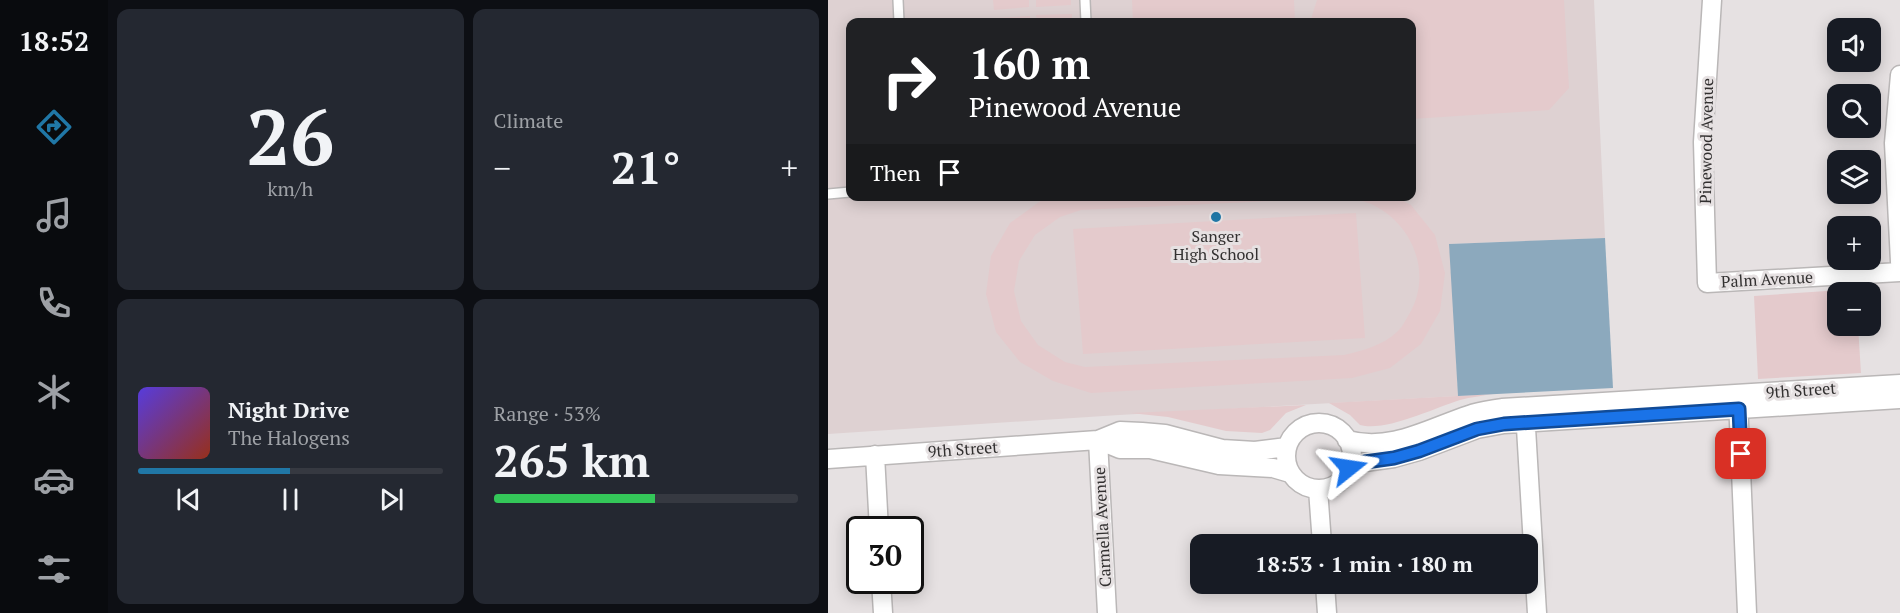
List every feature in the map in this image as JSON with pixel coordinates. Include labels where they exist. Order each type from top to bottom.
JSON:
[{"type":"street","name":"Pinewood Avenue","points":[[1707,283],[1703,142],[1712,0]]},
{"type":"street","points":[[1900,75],[1894,143],[1900,262]]},
{"type":"street","name":"Palm Avenue","points":[[1707,283],[1900,272]]},
{"type":"street","name":"9th Street","points":[[1347,440],[1366,444],[1388,442],[1411,437],[1472,414],[1525,414],[1738,401],[1900,384]]},
{"type":"street","name":"9th Street","points":[[1738,401],[1900,399]]},
{"type":"street","points":[[1738,401],[1747,613]]},
{"type":"street","points":[[1525,414],[1536,613]]},
{"type":"street","name":"9th Street","points":[[1349,468],[1365,462],[1403,456],[1525,414]]},
{"type":"street","points":[[1327,424],[1337,428],[1347,440],[1352,454],[1349,468],[1342,479],[1335,484],[1318,489],[1302,484],[1290,473],[1286,457],[1287,447],[1298,430],[1307,425],[1327,424]]},
{"type":"street","name":"9th Street","points":[[828,459],[1098,440],[1120,431],[1165,434],[1230,450],[1255,452],[1287,447]]},
{"type":"street","name":"9th Street","points":[[1098,440],[1120,449],[1150,449],[1219,465],[1274,468],[1290,473]]},
{"type":"street","name":"Carmella Avenue","points":[[1098,440],[1107,613]]},
{"type":"street","points":[[875,455],[878,516]]},
{"type":"street","points":[[1318,489],[1321,534]]},
{"type":"street","points":[[882,594],[883,613]]},
{"type":"street","points":[[1326,594],[1327,613]]},
{"type":"lane","points":[[898,0],[899,18]]},
{"type":"lane","points":[[1085,0],[1086,18]]},
{"type":"lane","points":[[828,194],[846,192]]},
{"type":"shaded area","name":"Sanger High School","points":[[828,0],[1594,0],[1605,238],[1450,244],[1458,396],[828,434]]},
{"type":"shaded area","points":[[993,0],[1029,0],[1029,7],[994,10]]},
{"type":"shaded area","points":[[1036,0],[1071,0],[1071,5],[1036,7]]},
{"type":"shaded area","points":[[1132,0],[1294,0],[1295,18],[1133,18]]},
{"type":"shaded area","points":[[1317,0],[1564,0],[1569,88],[1549,110],[1416,119],[1416,18],[1311,18]]},
{"type":"shaded area","points":[[1072,14],[1072,18],[1036,18],[1036,15]]},
{"type":"shaded area","points":[[1030,16],[1030,18],[994,18]]},
{"type":"shaded area","points":[[1040,201],[1274,201],[1081,210],[1060,217],[1035,235],[1019,261],[1014,291],[1021,321],[1038,345],[1065,362],[1085,367],[1344,355],[1372,347],[1386,340],[1405,322],[1416,300],[1419,268],[1408,237],[1398,224],[1386,213],[1371,204],[1360,201],[1404,201],[1411,205],[1435,235],[1445,273],[1440,311],[1421,344],[1390,368],[1352,378],[1091,393],[1053,381],[1020,362],[996,332],[986,294],[991,256],[1010,223]]},
{"type":"shaded area","points":[[1356,213],[1365,338],[1083,354],[1073,229]]},
{"type":"shaded area","points":[[1827,291],[1827,336],[1859,336],[1861,373],[1758,379],[1754,296]]},
{"type":"shaded area","points":[[1493,394],[1460,400],[1410,418],[1371,426],[1360,425],[1350,415],[1329,403]]},
{"type":"shaded area","points":[[1306,405],[1286,413],[1270,430],[1262,433],[1226,431],[1168,417],[1130,413]]},
{"type":"water","points":[[1605,238],[1613,388],[1458,396],[1449,244]]},
{"type":"place","name":"Sanger High School","points":[[1216,217]]},
{"type":"route","points":[[1349,468],[1365,462],[1394,458],[1419,451],[1477,429],[1504,424],[1739,409],[1741,454]]}]
